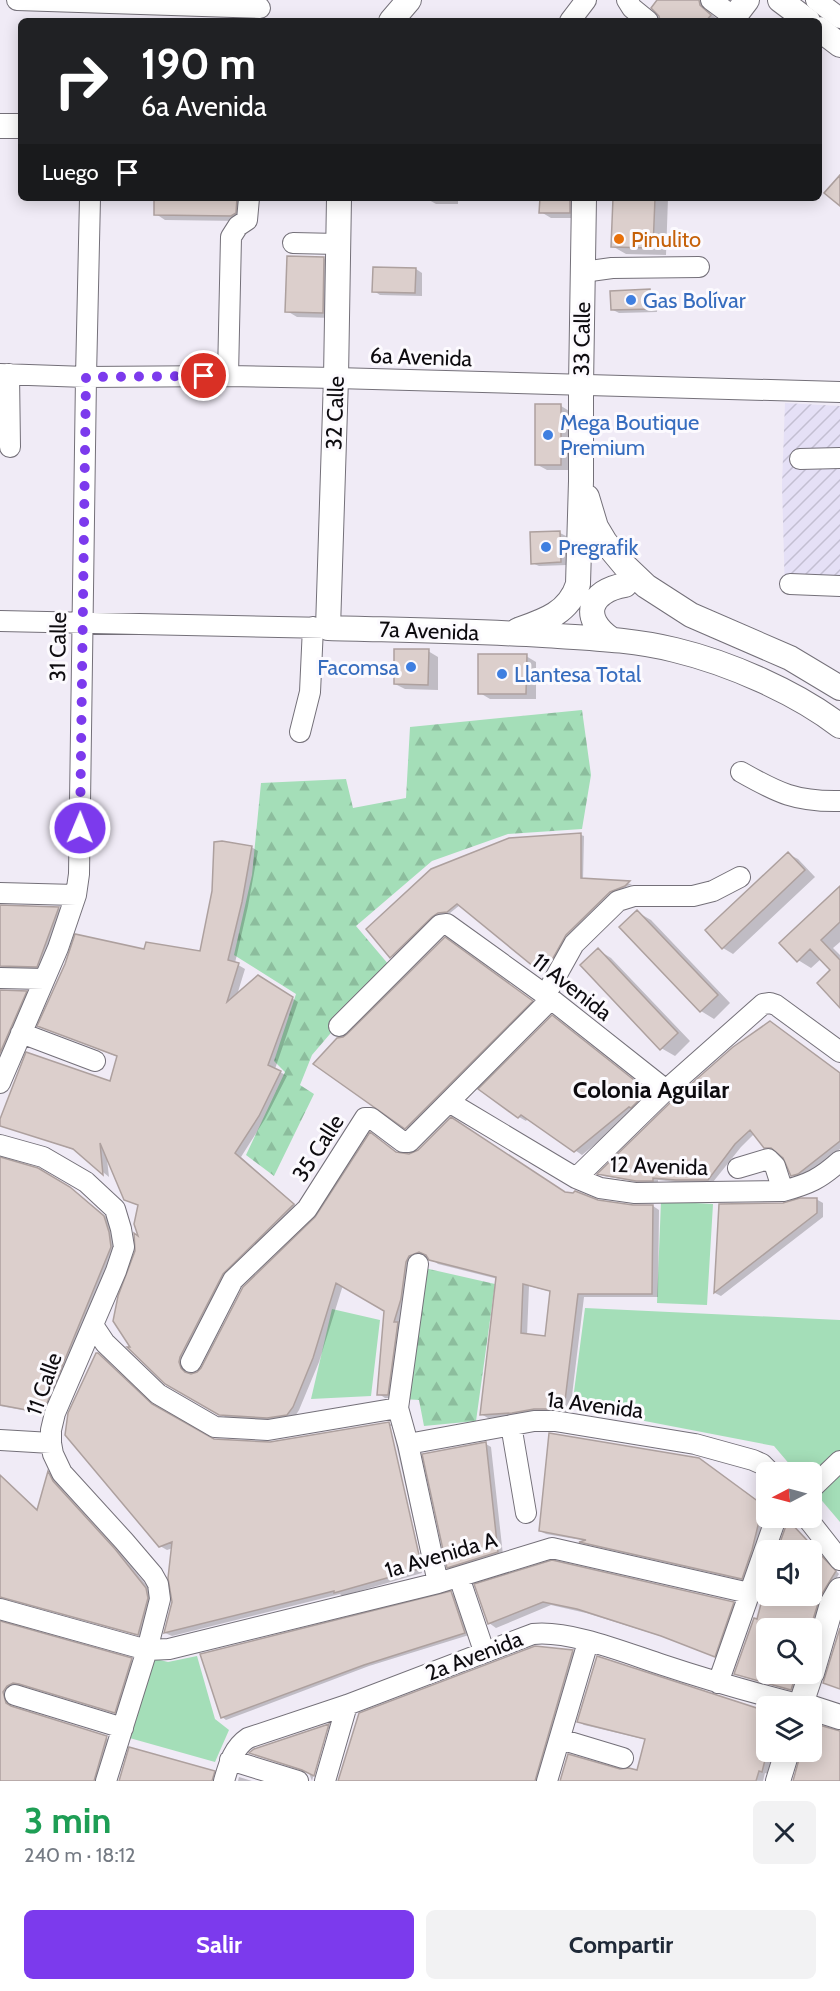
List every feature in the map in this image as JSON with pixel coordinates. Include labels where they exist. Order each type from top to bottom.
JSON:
[{"type":"main road","points":[[394,18],[409,0]]},
{"type":"main road","points":[[780,0],[804,18]]},
{"type":"main road","points":[[822,31],[840,45]]},
{"type":"main road","points":[[0,126],[18,126]]},
{"type":"main road","name":"32 Calle","points":[[320,627],[336,378],[339,201]]},
{"type":"main road","name":"33 Calle","points":[[510,633],[556,614],[569,603],[578,577],[584,201]]},
{"type":"main road","points":[[581,481],[602,549],[610,565],[625,585],[654,602],[691,615],[790,658],[840,688]]},
{"type":"main road","points":[[596,527],[619,559],[638,579],[664,599],[691,615]]},
{"type":"main road","points":[[611,639],[602,633],[595,623],[592,613],[594,603],[598,595],[606,589],[625,585]]},
{"type":"main road","name":"7a Avenida","points":[[320,627],[510,633],[611,639],[675,650],[751,675],[824,714],[840,726]]},
{"type":"main road","points":[[822,1637],[832,1604],[840,1590]]},
{"type":"main road","name":"2a Avenida","points":[[822,1712],[840,1717]]},
{"type":"main road","points":[[778,1781],[784,1762]]},
{"type":"street","points":[[17,0],[99,8],[260,8]]},
{"type":"street","points":[[572,18],[586,0]]},
{"type":"street","points":[[816,0],[840,18]]},
{"type":"street","points":[[627,10],[642,18]]},
{"type":"street","name":"31 Calle","points":[[0,1083],[5,1056],[21,1034],[58,948],[76,896],[79,874],[90,201]]},
{"type":"street","points":[[228,376],[231,237],[238,226],[247,220],[249,201]]},
{"type":"street","points":[[293,243],[338,244]]},
{"type":"street","points":[[583,272],[612,268],[699,267]]},
{"type":"street","points":[[5,374],[10,447]]},
{"type":"street","name":"6a Avenida","points":[[5,374],[86,377],[336,378],[840,392]]},
{"type":"street","points":[[800,459],[840,459]]},
{"type":"street","points":[[790,584],[840,586]]},
{"type":"street","name":"7a Avenida","points":[[0,621],[320,627]]},
{"type":"street","points":[[300,732],[310,692],[320,627]]},
{"type":"street","points":[[741,772],[788,796],[816,801],[840,801]]},
{"type":"street","name":"35 Calle","points":[[191,1362],[233,1280],[307,1209],[365,1118],[371,1118],[406,1143],[409,1142],[548,998],[549,986],[574,944],[618,901],[634,896],[693,896],[713,891],[740,877]]},
{"type":"street","points":[[0,893],[76,896]]},
{"type":"street","name":"11 Avenida","points":[[339,1026],[440,925],[447,924],[548,998],[666,1090]]},
{"type":"street","points":[[0,978],[44,979]]},
{"type":"street","points":[[576,1178],[666,1090],[763,1004],[776,1005],[839,1049]]},
{"type":"street","points":[[21,1034],[94,1061]]},
{"type":"street","name":"12 Avenida","points":[[449,1102],[576,1178],[600,1188],[635,1193],[783,1191],[822,1177],[840,1161]]},
{"type":"street","name":"11 Calle","points":[[0,1145],[43,1157],[86,1182],[115,1209],[124,1246],[116,1271],[55,1413],[51,1430],[53,1454],[62,1473],[153,1575],[158,1584],[160,1599],[147,1650],[106,1781]]},
{"type":"street","points":[[738,1168],[768,1159],[775,1166],[783,1191]]},
{"type":"street","points":[[418,1264],[398,1408],[438,1583]]},
{"type":"street","points":[[93,1325],[105,1343],[158,1394],[215,1427],[268,1430],[398,1408]]},
{"type":"street","name":"1a Avenida","points":[[408,1444],[534,1421],[555,1421],[695,1444],[758,1462]]},
{"type":"street","points":[[511,1425],[526,1513]]},
{"type":"street","points":[[0,1440],[51,1443]]},
{"type":"street","points":[[822,1478],[840,1461]]},
{"type":"street","points":[[718,1683],[772,1528]]},
{"type":"street","points":[[815,1528],[840,1560]]},
{"type":"street","name":"1a Avenida A","points":[[147,1650],[169,1649],[438,1583],[546,1548],[559,1548],[748,1593]]},
{"type":"street","points":[[459,1577],[484,1651]]},
{"type":"street","points":[[0,1608],[147,1650]]},
{"type":"street","name":"2a Avenida","points":[[230,1760],[237,1747],[248,1738],[347,1705],[520,1637],[545,1633],[588,1642],[765,1696]]},
{"type":"street","points":[[547,1781],[588,1642]]},
{"type":"street","points":[[15,1695],[123,1728]]},
{"type":"street","points":[[325,1781],[347,1705]]},
{"type":"street","points":[[560,1739],[623,1758]]},
{"type":"street","points":[[224,1781],[230,1760],[298,1781]]},
{"type":"shaded area","points":[[785,403],[840,406],[840,595],[785,594],[782,485]]},
{"type":"green space","points":[[582,710],[591,775],[582,829],[508,834],[432,861],[356,926],[389,965],[312,1055],[300,1085],[314,1094],[274,1176],[246,1155],[285,1072],[274,1061],[296,994],[234,955],[252,875],[261,783],[346,779],[353,808],[406,798],[410,727]]},
{"type":"green space","points":[[661,1201],[713,1204],[707,1305],[657,1303]]},
{"type":"green space","points":[[420,1267],[495,1284],[476,1421],[424,1426],[419,1400],[403,1399]]},
{"type":"green space","points":[[585,1308],[840,1320],[840,1522],[822,1501],[822,1462],[788,1462],[774,1446],[572,1407]]},
{"type":"green space","points":[[332,1309],[380,1320],[371,1396],[311,1399]]},
{"type":"green space","points":[[197,1656],[215,1719],[229,1730],[215,1762],[126,1737],[148,1657],[168,1662]]},
{"type":"building","points":[[657,0],[699,0],[700,5],[711,15],[708,18],[659,18],[651,8]]},
{"type":"building","points":[[840,175],[840,206],[824,193]]},
{"type":"building","points":[[154,201],[237,201],[236,213],[231,216],[154,215]]},
{"type":"building","points":[[540,201],[570,201],[570,213],[539,213]]},
{"type":"building","points":[[613,201],[655,201],[653,248],[611,247]]},
{"type":"building","points":[[287,256],[324,257],[323,313],[285,312]]},
{"type":"building","points":[[373,267],[416,268],[415,293],[372,292]]},
{"type":"building","name":"Gas Bolívar","points":[[650,289],[651,309],[611,310],[610,291]]},
{"type":"building","name":"Mega Boutique Premium","points":[[535,404],[561,404],[561,465],[535,465]]},
{"type":"building","name":"Pregrafik","points":[[560,531],[561,562],[531,564],[530,532]]},
{"type":"building","name":"Facomsa","points":[[394,649],[429,649],[428,685],[394,684]]},
{"type":"building","name":"Llantesa Total","points":[[478,654],[527,654],[526,694],[478,694]]},
{"type":"building","points":[[581,833],[581,878],[630,881],[625,886],[610,892],[566,935],[553,958],[539,971],[457,904],[447,912],[438,913],[432,917],[390,958],[366,929],[431,869],[509,838]]},
{"type":"building","points":[[222,841],[252,846],[228,960],[239,963],[227,1002],[258,975],[293,997],[268,1065],[281,1071],[259,1116],[235,1153],[294,1204],[223,1274],[180,1357],[181,1368],[191,1374],[201,1368],[243,1287],[315,1217],[370,1132],[396,1152],[409,1154],[418,1150],[451,1117],[565,1192],[575,1191],[598,1200],[633,1205],[653,1205],[652,1294],[578,1294],[564,1409],[534,1409],[480,1415],[496,1277],[429,1260],[426,1255],[419,1252],[409,1256],[406,1262],[401,1299],[394,1322],[398,1322],[388,1395],[377,1395],[384,1311],[336,1283],[313,1358],[293,1407],[287,1415],[267,1418],[219,1415],[165,1384],[127,1347],[130,1347],[113,1321],[118,1296],[135,1251],[134,1233],[138,1236],[134,1224],[138,1205],[124,1200],[100,1143],[103,1175],[73,1149],[0,1126],[0,1119],[26,1052],[110,1081],[117,1056],[37,1026],[65,964],[75,934],[144,949],[146,942],[200,951],[212,891],[214,842]],"holes":[[[523,1284],[550,1291],[545,1336],[521,1333]]]},
{"type":"building","points":[[788,852],[805,870],[722,949],[705,930]]},
{"type":"building","points":[[840,886],[840,922],[821,940],[840,960],[840,1008],[817,983],[830,970],[810,949],[797,962],[779,943]]},
{"type":"building","points":[[0,905],[59,907],[37,967],[0,966]]},
{"type":"building","points":[[637,910],[718,995],[700,1012],[619,927]]},
{"type":"building","points":[[445,937],[533,1001],[405,1129],[313,1064],[337,1038],[347,1034]]},
{"type":"building","points":[[598,948],[678,1033],[660,1050],[580,965]]},
{"type":"building","points":[[0,990],[27,991],[0,1053]]},
{"type":"building","points":[[552,1015],[648,1091],[631,1108],[629,1107],[574,1152],[521,1115],[518,1118],[478,1089]]},
{"type":"building","points":[[770,1021],[840,1073],[840,1141],[798,1174],[791,1176],[783,1158],[771,1148],[764,1148],[750,1130],[735,1144],[708,1180],[653,1178],[653,1181],[636,1181],[597,1174],[674,1099],[733,1047]]},
{"type":"building","points":[[0,1157],[38,1168],[70,1187],[104,1216],[109,1232],[111,1247],[43,1413],[0,1405]]},
{"type":"building","points":[[800,1198],[817,1198],[817,1213],[714,1293],[719,1204],[783,1203]]},
{"type":"building","points":[[96,1353],[152,1404],[214,1439],[270,1442],[389,1422],[422,1568],[334,1593],[334,1591],[164,1633],[172,1602],[168,1578],[172,1542],[159,1547],[65,1435],[68,1413]]},
{"type":"building","points":[[549,1433],[699,1458],[756,1500],[757,1528],[742,1579],[579,1542],[586,1540],[539,1531]]},
{"type":"building","points":[[486,1442],[498,1552],[447,1568],[422,1454]]},
{"type":"building","points":[[48,1471],[53,1481],[115,1549],[146,1588],[148,1598],[138,1635],[0,1597],[0,1475],[37,1510]]},
{"type":"building","points":[[785,1528],[796,1528],[807,1540],[781,1540]]},
{"type":"building","points":[[822,1556],[836,1571],[822,1594]]},
{"type":"building","points":[[552,1560],[734,1602],[715,1657],[661,1636],[577,1609],[543,1602],[488,1624],[474,1584]]},
{"type":"building","points":[[451,1591],[465,1633],[364,1665],[221,1718],[200,1654]]},
{"type":"building","points":[[760,1606],[817,1606],[813,1618],[757,1618]]},
{"type":"building","points":[[754,1618],[756,1619],[756,1680],[734,1674]]},
{"type":"building","points":[[0,1621],[132,1658],[115,1713],[19,1684],[13,1683],[7,1686],[3,1692],[6,1703],[11,1706],[107,1736],[94,1781],[0,1781]]},
{"type":"building","points":[[840,1628],[840,1689],[823,1683]]},
{"type":"building","points":[[535,1646],[573,1650],[535,1781],[338,1781],[359,1713]]},
{"type":"building","points":[[597,1656],[756,1708],[756,1762],[764,1762],[762,1772],[759,1771],[756,1781],[560,1781],[568,1754],[620,1769],[637,1770],[645,1739],[577,1722]]},
{"type":"building","points":[[770,1684],[793,1684],[791,1690]]},
{"type":"building","points":[[329,1724],[314,1776],[249,1753],[254,1749]]},
{"type":"building","points":[[822,1726],[840,1731],[840,1781],[793,1781],[798,1762],[822,1762]]},
{"type":"building","points":[[129,1747],[215,1771],[212,1781],[119,1781]]},
{"type":"place","name":"Pinulito","points":[[619,239]]},
{"type":"place","name":"Gas Bolívar","points":[[631,300]]},
{"type":"place","name":"Mega Boutique Premium","points":[[548,435]]},
{"type":"place","name":"Pregrafik","points":[[546,547]]},
{"type":"place","name":"Facomsa","points":[[411,667]]},
{"type":"place","name":"Llantesa Total","points":[[502,674]]},
{"type":"district","name":"Colonia Aguilar","points":[[651,1089]]},
{"type":"route","points":[[80,828],[86,377],[204,376]]}]
